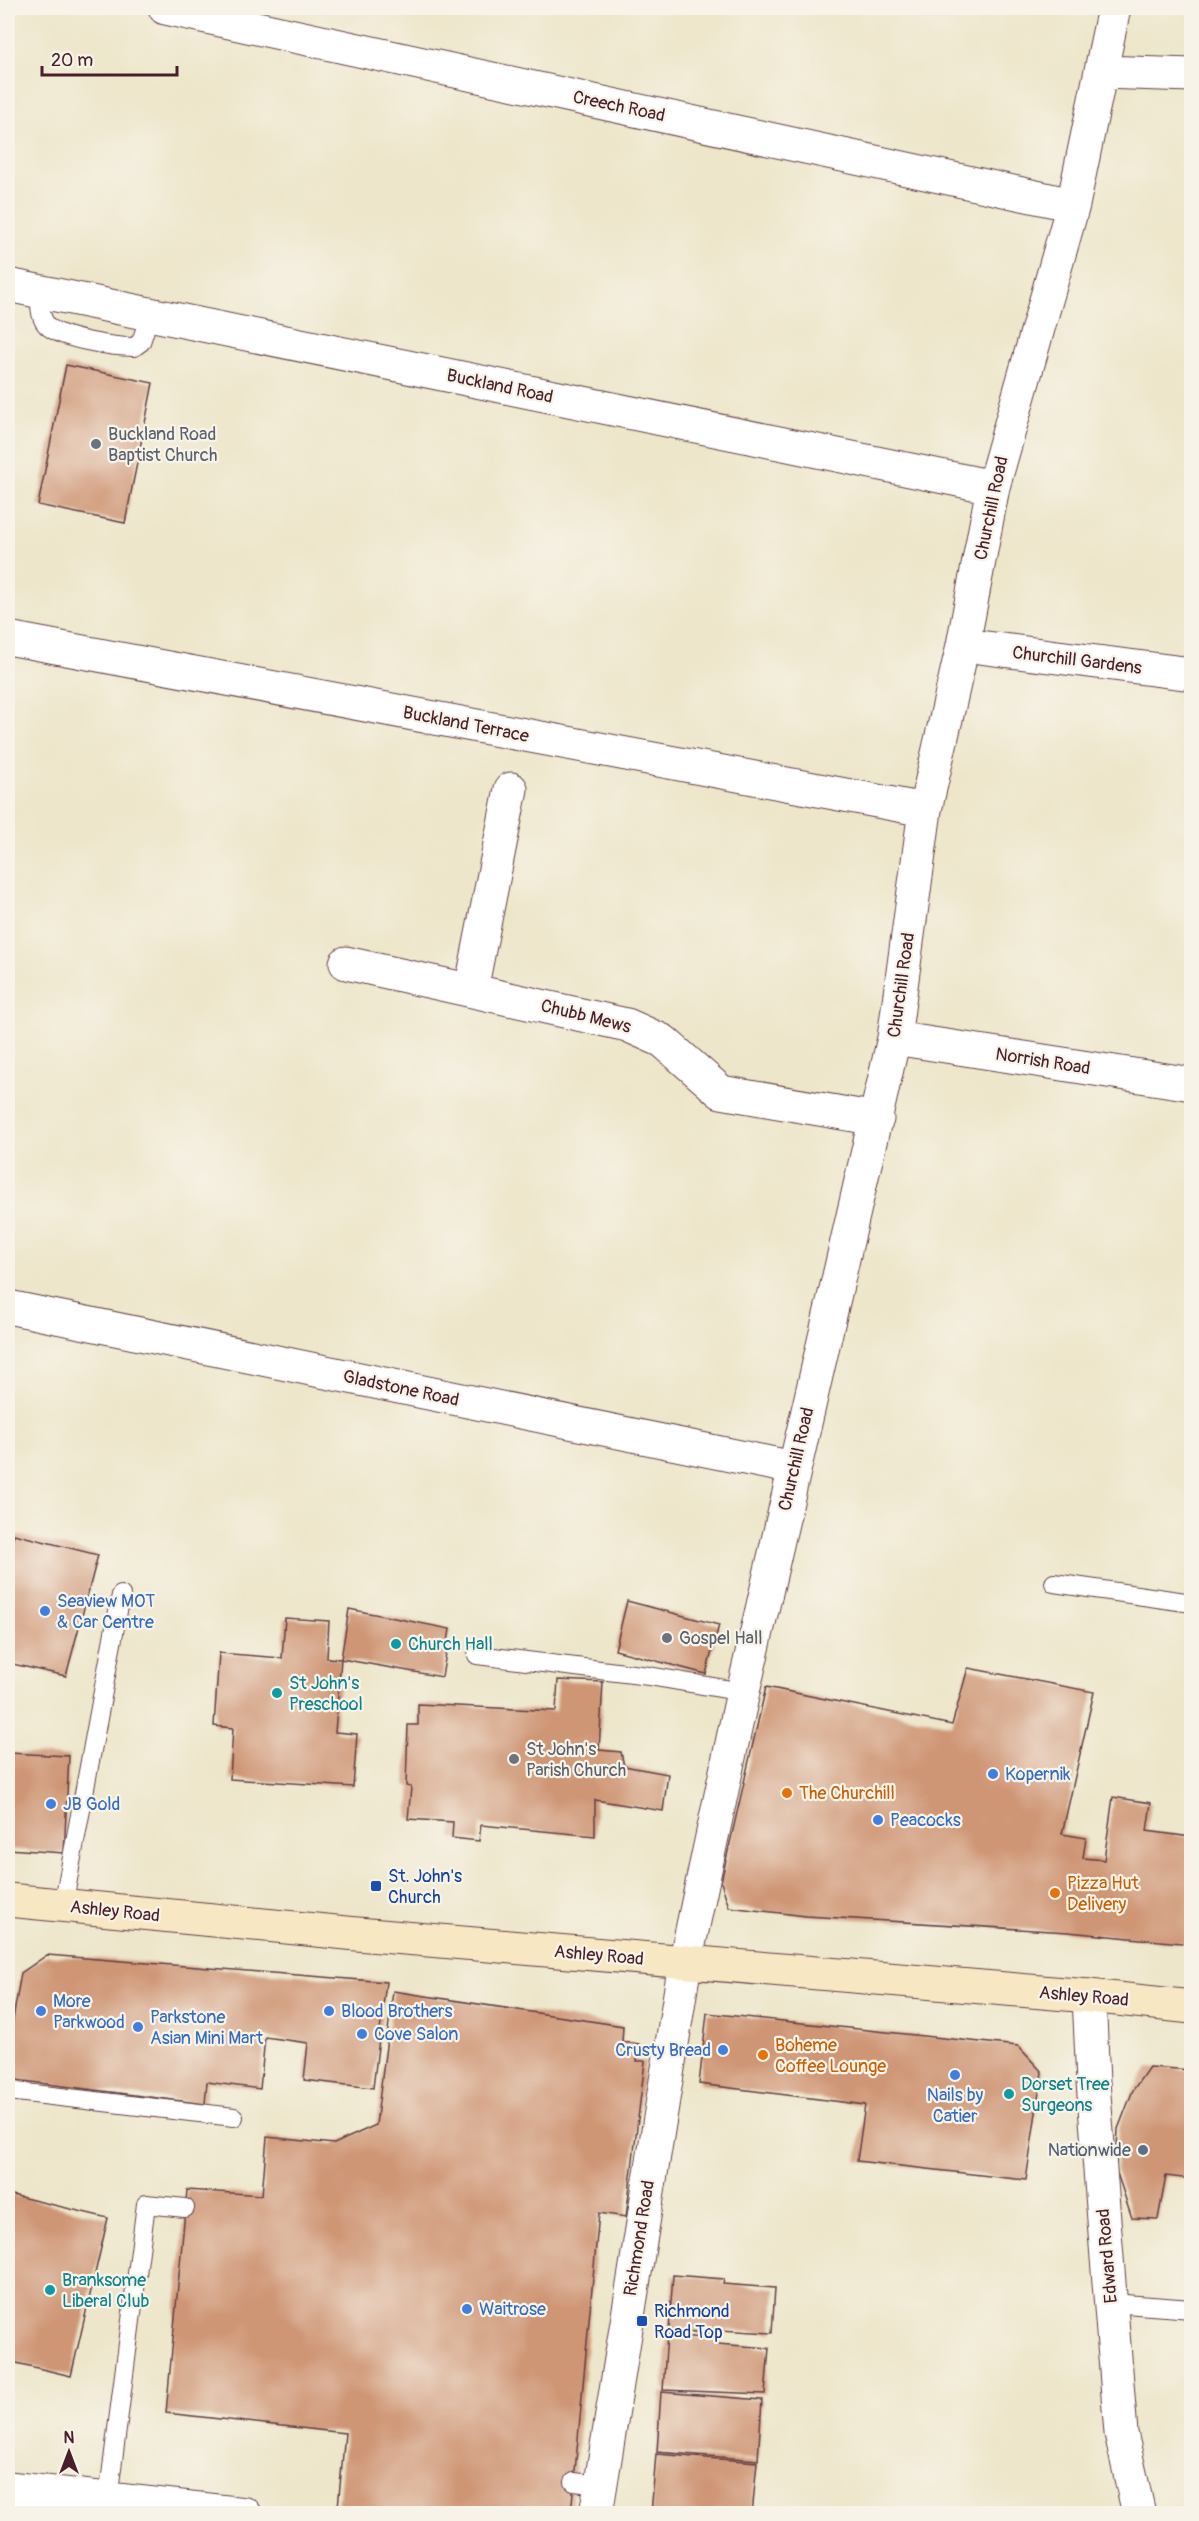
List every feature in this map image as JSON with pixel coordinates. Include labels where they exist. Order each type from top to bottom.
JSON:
[{"type":"main road","name":"Ashley Road","points":[[8,1901],[685,1963],[1089,1996],[1191,2007]]},
{"type":"street","name":"Creech Road","points":[[165,8],[1073,205]]},
{"type":"street","name":"Churchill Road","points":[[685,1963],[743,1692],[894,1038],[925,810],[963,645],[993,487],[1073,205],[1114,8]]},
{"type":"street","points":[[1101,72],[1191,75]]},
{"type":"street","name":"Buckland Road","points":[[8,285],[993,487]]},
{"type":"street","name":"Buckland Terrace","points":[[8,638],[925,810]]},
{"type":"street","name":"Churchill Gardens","points":[[963,645],[1191,674]]},
{"type":"street","points":[[471,990],[511,789]]},
{"type":"street","name":"Chubb Mews","points":[[346,963],[627,1025],[663,1041],[722,1092],[877,1119]]},
{"type":"street","name":"Norrish Road","points":[[894,1038],[1191,1084]]},
{"type":"street","name":"Gladstone Road","points":[[8,1307],[794,1468]]},
{"type":"street","name":"Richmond Road","points":[[590,2494],[685,1963]]},
{"type":"street","name":"Edward Road","points":[[1089,1996],[1093,2082],[1121,2433],[1138,2514]]},
{"type":"street","points":[[8,2488],[245,2514]]},
{"type":"lane","points":[[1054,1583],[1191,1603]]},
{"type":"lane","points":[[63,1906],[121,1595]]},
{"type":"lane","points":[[477,1655],[649,1676],[743,1692]]},
{"type":"lane","points":[[8,2091],[234,2117]]},
{"type":"lane","points":[[108,2499],[146,2204],[185,2208]]},
{"type":"lane","points":[[1111,2303],[1191,2309]]},
{"type":"building","name":"Buckland Road Baptist Church","points":[[66,365],[153,383],[125,523],[38,505]]},
{"type":"building","name":"Seaview MOT & Car Centre","points":[[14,1534],[98,1555],[66,1676],[8,1663],[8,1559]]},
{"type":"building","name":"Gospel Hall","points":[[627,1601],[719,1625],[706,1674],[615,1650]]},
{"type":"building","name":"Church Hall","points":[[349,1609],[450,1629],[442,1677],[341,1659]]},
{"type":"building","name":"St John's Preschool","points":[[285,1618],[329,1621],[327,1658],[341,1659],[335,1732],[357,1734],[353,1787],[230,1779],[233,1728],[214,1726],[219,1653],[282,1658]]},
{"type":"building","points":[[968,1668],[1094,1692],[1062,1834],[1086,1838],[1083,1858],[1104,1860],[1113,1797],[1151,1803],[1147,1831],[1191,1837],[1191,1944],[1068,1932],[806,1916],[729,1907],[721,1882],[766,1687],[952,1725]]},
{"type":"building","name":"St John's Parish Church","points":[[558,1680],[603,1682],[599,1750],[621,1752],[624,1766],[668,1774],[663,1811],[595,1800],[595,1836],[481,1825],[479,1841],[452,1838],[453,1822],[408,1819],[411,1787],[406,1786],[408,1725],[418,1725],[418,1704],[556,1711]]},
{"type":"building","points":[[8,1753],[69,1756],[64,1853],[8,1849]]},
{"type":"building","points":[[47,1955],[386,1982],[373,2088],[304,2080],[308,2043],[265,2037],[260,2089],[207,2082],[205,2104],[8,2079],[8,2048],[21,1973]]},
{"type":"building","points":[[393,1991],[623,2026],[622,2042],[639,2044],[637,2061],[645,2061],[626,2217],[599,2213],[571,2514],[399,2514],[338,2507],[345,2433],[166,2413],[187,2190],[262,2195],[267,2137],[334,2144],[376,2125]]},
{"type":"building","points":[[707,2013],[1018,2046],[1042,2072],[1026,2180],[857,2161],[865,2105],[699,2084]]},
{"type":"building","name":"Nationwide","points":[[1149,2067],[1191,2070],[1191,2179],[1166,2176],[1158,2219],[1132,2218],[1116,2170],[1118,2129],[1133,2090]]},
{"type":"building","name":"Branksome Liberal Club","points":[[8,2194],[108,2218],[71,2376],[8,2361]]},
{"type":"building","points":[[673,2275],[724,2279],[723,2284],[775,2288],[772,2333],[720,2330],[720,2334],[669,2330]]},
{"type":"building","points":[[667,2335],[718,2339],[717,2344],[769,2348],[765,2394],[663,2390]]},
{"type":"building","points":[[661,2392],[762,2400],[758,2460],[657,2452]]},
{"type":"building","points":[[656,2454],[757,2462],[752,2514],[651,2514]]},
{"type":"place","name":"Buckland Road Baptist Church","points":[[96,444]]},
{"type":"place","name":"Seaview MOT & Car Centre","points":[[45,1611]]},
{"type":"place","name":"Gospel Hall","points":[[667,1638]]},
{"type":"place","name":"Church Hall","points":[[396,1644]]},
{"type":"place","name":"St John's Preschool","points":[[277,1693]]},
{"type":"place","name":"St John's Parish Church","points":[[514,1759]]},
{"type":"place","name":"Kopernik","points":[[993,1774]]},
{"type":"place","name":"The Churchill","points":[[787,1793]]},
{"type":"place","name":"JB Gold","points":[[51,1804]]},
{"type":"place","name":"Peacocks","points":[[878,1820]]},
{"type":"place","name":"St. John's Church","points":[[376,1886]]},
{"type":"place","name":"Pizza Hut Delivery","points":[[1055,1893]]},
{"type":"place","name":"More Parkwood","points":[[41,2011]]},
{"type":"place","name":"Blood Brothers","points":[[329,2011]]},
{"type":"place","name":"Parkstone Asian Mini Mart","points":[[138,2027]]},
{"type":"place","name":"Cove Salon","points":[[362,2034]]},
{"type":"place","name":"Crusty Bread","points":[[723,2050]]},
{"type":"place","name":"Boheme Coffee Lounge","points":[[763,2055]]},
{"type":"place","name":"Nails by Catier","points":[[955,2075]]},
{"type":"place","name":"Dorset Tree Surgeons","points":[[1009,2094]]},
{"type":"place","name":"Nationwide","points":[[1143,2150]]},
{"type":"place","name":"Branksome Liberal Club","points":[[50,2290]]},
{"type":"place","name":"Waitrose","points":[[467,2309]]},
{"type":"place","name":"Richmond Road Top","points":[[642,2321]]}]
